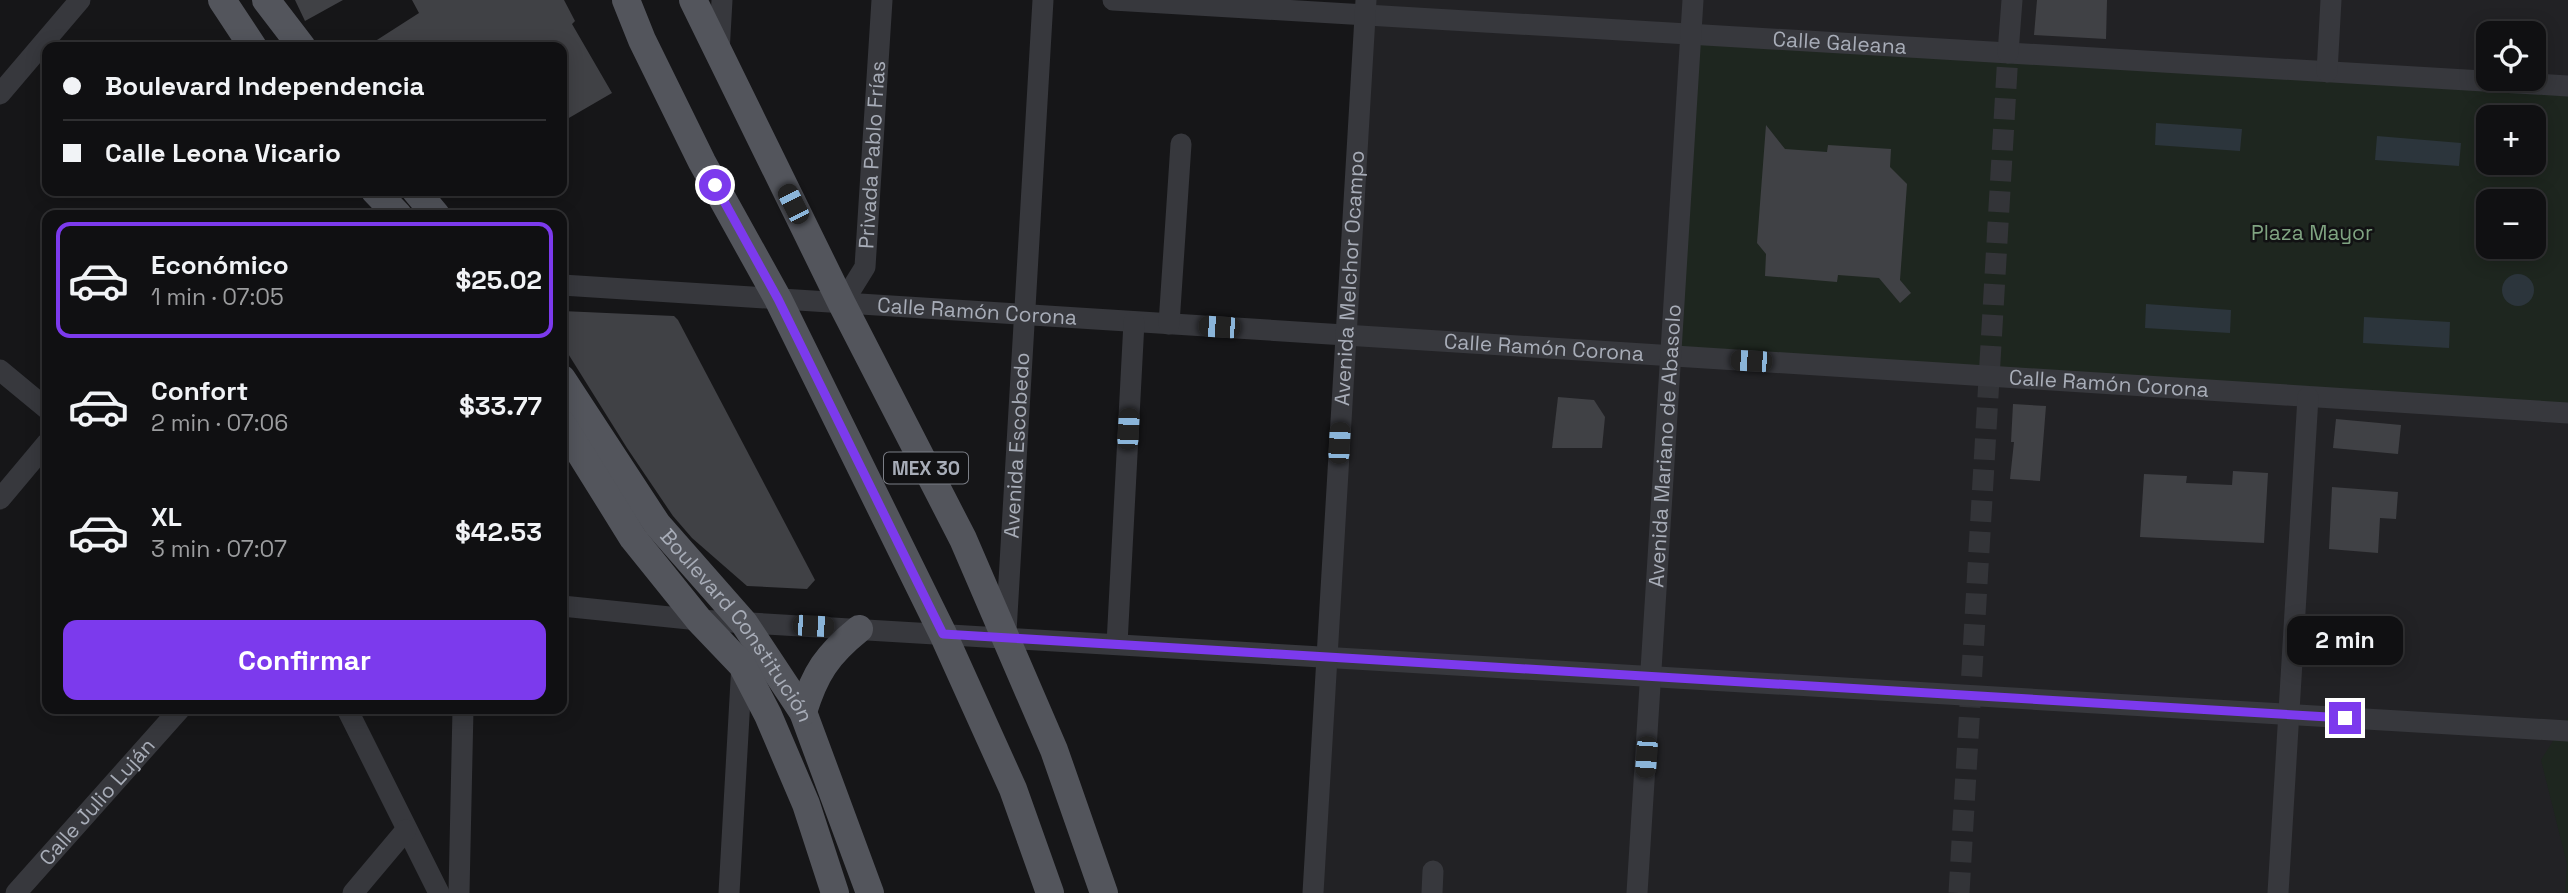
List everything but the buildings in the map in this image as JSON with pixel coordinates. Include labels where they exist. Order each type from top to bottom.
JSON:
[{"type":"main road","points":[[222,0],[250,42]]},
{"type":"main road","points":[[266,0],[298,42]]},
{"type":"main road","name":"MEX 30","points":[[626,0],[642,40],[702,162],[778,299],[943,634],[1013,789],[1049,893]]},
{"type":"main road","name":"MEX 30","points":[[693,0],[842,304],[963,539],[1054,750],[1104,893]]},
{"type":"main road","points":[[378,196],[393,210]]},
{"type":"main road","points":[[420,196],[432,210]]},
{"type":"main road","name":"Boulevard Constitución","points":[[567,387],[657,524],[744,622],[803,712],[870,893]]},
{"type":"main road","name":"Boulevard Constitución","points":[[567,432],[633,538],[699,620],[742,665],[768,715],[806,804],[835,893]]},
{"type":"main road","points":[[803,712],[812,682],[821,668],[835,648],[859,629]]},
{"type":"street","points":[[44,42],[80,0]]},
{"type":"street","points":[[719,55],[722,0]]},
{"type":"street","name":"Privada Pablo Frías","points":[[842,304],[865,267],[881,0]]},
{"type":"street","name":"Avenida Escobedo","points":[[1006,638],[1043,0]]},
{"type":"street","name":"Calle Galeana","points":[[1113,0],[1365,8],[1691,34],[2568,86]]},
{"type":"street","name":"Avenida Mariano de Abasolo","points":[[1637,893],[1693,0]]},
{"type":"street","points":[[2008,53],[2012,0]]},
{"type":"street","points":[[2327,72],[2331,0]]},
{"type":"street","name":"Avenida Melchor Ocampo","points":[[1313,893],[1365,8]]},
{"type":"street","points":[[0,94],[42,45]]},
{"type":"street","points":[[1169,324],[1181,144]]},
{"type":"street","name":"Calle Ramón Corona","points":[[567,285],[2568,413]]},
{"type":"street","points":[[1117,645],[1134,322]]},
{"type":"street","points":[[0,370],[42,405]]},
{"type":"street","points":[[2278,893],[2308,397]]},
{"type":"street","points":[[0,499],[42,449]]},
{"type":"street","points":[[567,607],[699,620],[2568,731]]},
{"type":"street","points":[[729,893],[744,622]]},
{"type":"street","name":"Calle Julio Luján","points":[[16,893],[176,714]]},
{"type":"street","points":[[349,714],[439,893]]},
{"type":"street","points":[[459,893],[463,714]]},
{"type":"street","points":[[353,893],[406,830]]},
{"type":"street","points":[[1432,893],[1433,871]]},
{"type":"shaded area","points":[[1372,0],[2568,0],[2568,893],[1319,893]]},
{"type":"shaded area","points":[[2156,123],[2242,129],[2240,151],[2155,145]]},
{"type":"shaded area","points":[[2377,136],[2461,143],[2459,166],[2375,160]]},
{"type":"shaded area","points":[[2518,274],[2529,279],[2534,290],[2529,301],[2518,306],[2507,301],[2502,290],[2507,279]]},
{"type":"shaded area","points":[[2146,304],[2231,310],[2230,333],[2145,328]]},
{"type":"shaded area","points":[[2364,317],[2450,322],[2449,348],[2363,343]]},
{"type":"green space","name":"Plaza Mayor","points":[[1692,33],[2476,78],[2476,91],[2546,91],[2546,82],[2568,83],[2568,413],[1673,356]]},
{"type":"green space","points":[[2568,717],[2568,893],[2565,893],[2567,864],[2541,760]]},
{"type":"tunnel","points":[[1959,893],[2008,53]]},
{"type":"route","points":[[715,185],[778,299],[850,450],[943,634],[2345,718]]}]
